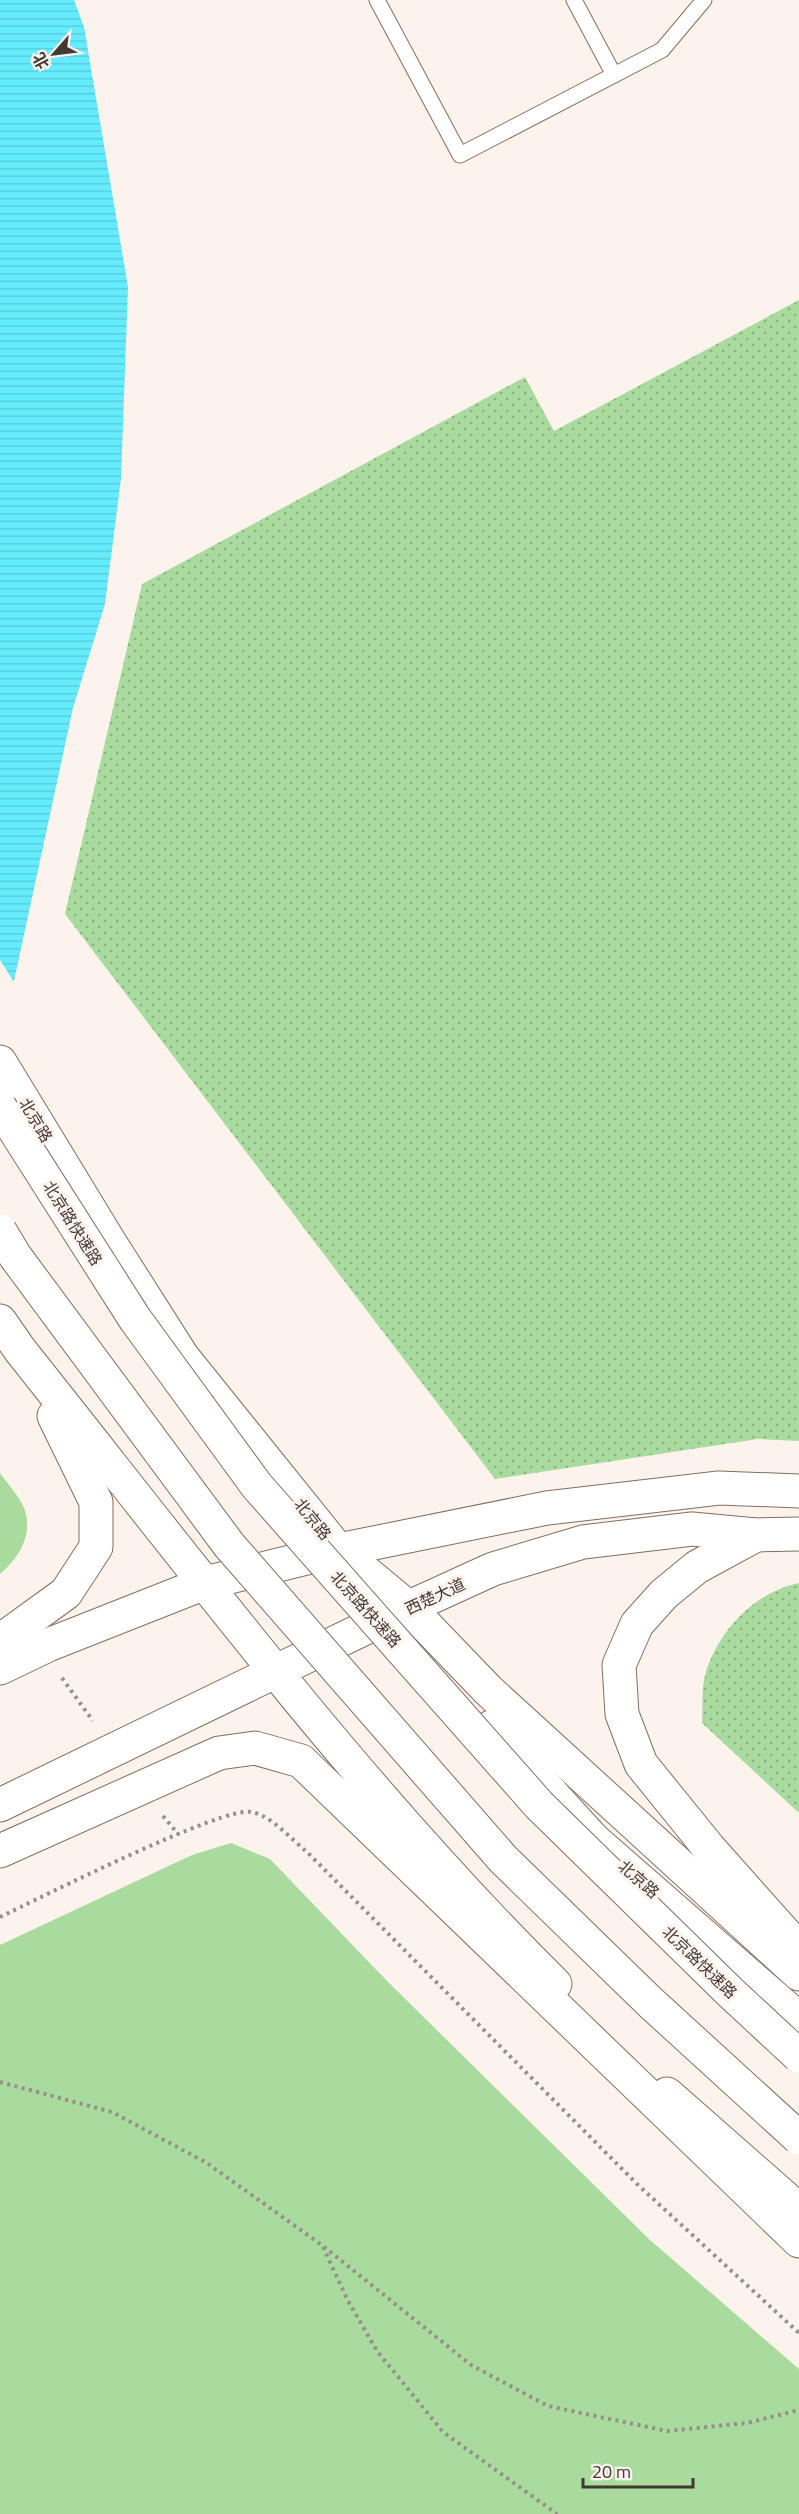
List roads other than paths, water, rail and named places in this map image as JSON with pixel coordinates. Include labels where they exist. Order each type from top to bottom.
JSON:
[{"type":"main road","name":"北京路","points":[[4,1083],[183,1356],[339,1550],[400,1613],[594,1840],[799,2019]]},
{"type":"main road","name":"北京路快速路","points":[[4,1083],[135,1319],[257,1486],[540,1805],[730,1992],[799,2056]]},
{"type":"main road","points":[[0,1231],[15,1256],[230,1545],[503,1859],[651,2003],[799,2138]]},
{"type":"main road","points":[[0,1321],[205,1584],[358,1773],[526,1955],[799,2239]]},
{"type":"main road","points":[[0,1641],[66,1593],[96,1547],[96,1502],[21,1350]]},
{"type":"main road","points":[[0,1668],[40,1648],[205,1584],[339,1550],[547,1508],[719,1488],[799,1491]]},
{"type":"main road","name":"西楚大道","points":[[0,1805],[493,1569],[583,1542],[692,1528],[756,1535],[799,1534]]},
{"type":"main road","points":[[756,1535],[697,1567],[664,1594],[637,1624],[618,1665],[622,1714],[642,1764],[709,1848],[799,1949]]},
{"type":"main road","points":[[400,1613],[488,1690],[799,1974]]},
{"type":"main road","points":[[0,1851],[219,1753],[255,1748],[301,1761],[799,2239]]},
{"type":"main road","points":[[526,1955],[665,2092],[799,2210]]},
{"type":"lane","points":[[377,0],[460,154],[662,50],[704,0]]},
{"type":"lane","points":[[574,0],[614,75]]},
{"type":"water","points":[[0,0],[74,0],[84,27],[128,287],[121,479],[105,604],[73,708],[11,995],[0,1020]]}]
